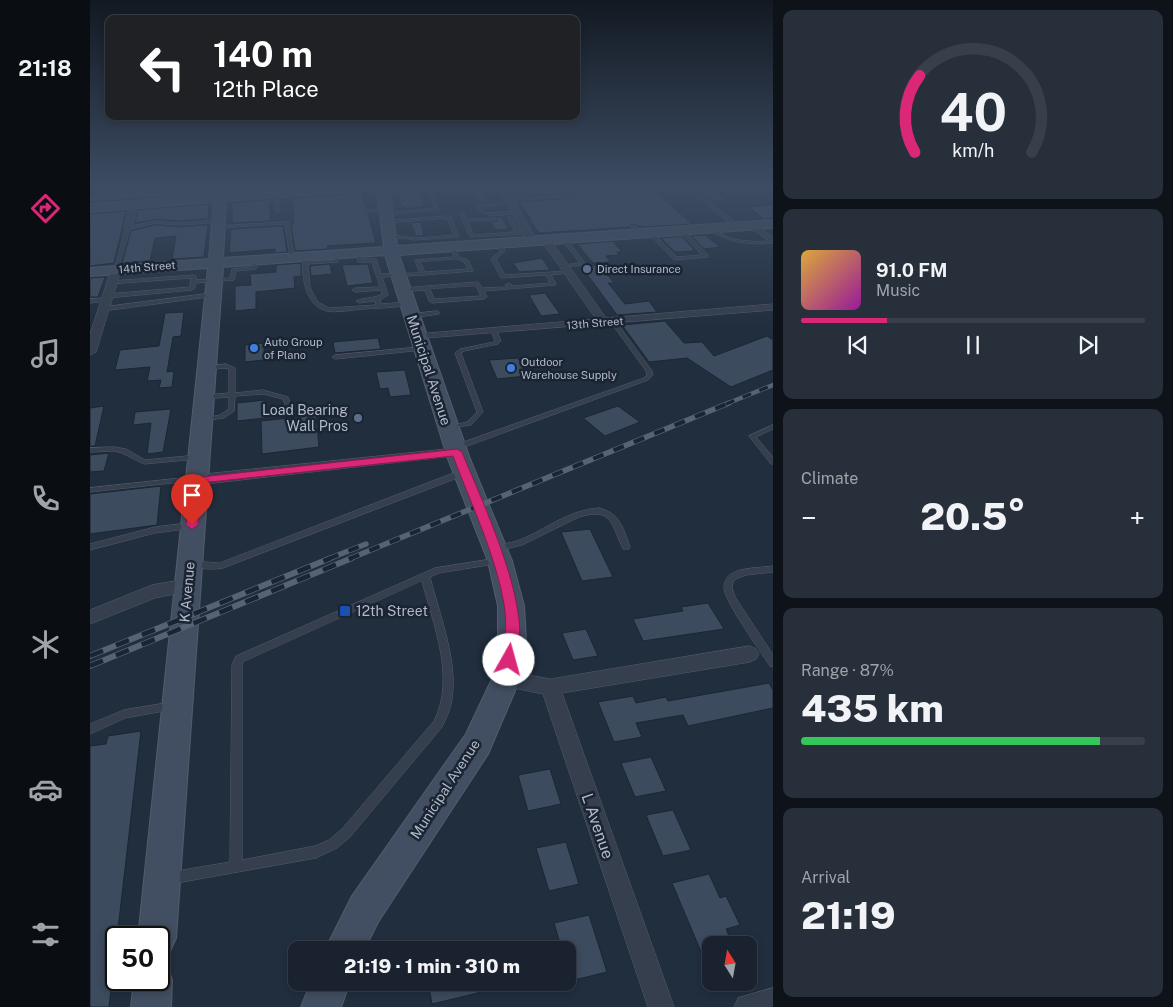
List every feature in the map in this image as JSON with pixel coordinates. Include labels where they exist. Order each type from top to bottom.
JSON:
[{"type":"main road","name":"K Avenue","points":[[158,926],[206,368],[209,280],[217,233]]},
{"type":"main road","name":"Municipal Avenue","points":[[349,941],[365,909],[477,744],[506,679],[512,641],[511,606],[497,555],[456,450],[398,284],[389,233]]},
{"type":"main road","name":"14th Street","points":[[90,272],[113,276],[209,280],[254,259],[301,259],[358,253],[398,284],[454,252],[495,240],[563,238],[619,233]]},
{"type":"main road","points":[[151,1007],[152,991]]},
{"type":"main road","points":[[321,1007],[327,991]]},
{"type":"street","points":[[530,233],[566,269],[608,322]]},
{"type":"street","points":[[762,233],[773,242]]},
{"type":"street","points":[[90,352],[113,276]]},
{"type":"street","name":"13th Street","points":[[398,284],[494,331],[773,307]]},
{"type":"street","points":[[197,469],[456,450]]},
{"type":"street","points":[[90,617],[152,592],[188,574]]},
{"type":"street","points":[[506,679],[550,687],[750,654]]},
{"type":"street","name":"L Avenue","points":[[550,687],[661,1007]]},
{"type":"street","points":[[748,1007],[773,1001]]},
{"type":"lane","points":[[126,233],[113,276],[194,276],[209,280]]},
{"type":"lane","points":[[291,233],[301,259],[307,288],[316,303],[328,310],[379,307],[398,284],[417,261],[454,252],[466,261],[471,270],[398,284],[354,290]]},
{"type":"lane","points":[[335,357],[398,284],[404,237],[414,239],[458,236],[457,233]]},
{"type":"lane","points":[[471,233],[472,236],[495,240],[518,233],[535,238]]},
{"type":"lane","points":[[643,233],[676,259],[706,256],[684,233]]},
{"type":"lane","points":[[715,233],[718,236],[738,242],[773,242]]},
{"type":"lane","points":[[503,277],[548,274],[583,264],[563,238]]},
{"type":"lane","points":[[495,240],[503,250],[493,258],[510,288]]},
{"type":"lane","points":[[481,290],[554,284],[548,274]]},
{"type":"lane","points":[[105,302],[209,280]]},
{"type":"lane","points":[[90,302],[105,302],[192,288],[209,280]]},
{"type":"lane","points":[[359,300],[377,300],[398,284],[477,284],[484,297],[432,301],[398,284]]},
{"type":"lane","points":[[398,284],[438,314]]},
{"type":"lane","points":[[377,300],[379,307]]},
{"type":"lane","points":[[188,574],[208,566],[220,566],[456,450],[646,379],[650,375],[649,371],[608,322]]},
{"type":"lane","points":[[456,450],[468,424],[480,412],[458,353],[462,350],[496,343],[498,341],[494,331]]},
{"type":"lane","points":[[202,409],[230,414],[232,410],[232,368],[226,366],[206,368]]},
{"type":"lane","points":[[202,409],[232,394],[262,392],[286,398],[289,408]]},
{"type":"lane","points":[[773,427],[752,436],[773,462]]},
{"type":"lane","points":[[90,450],[114,449],[124,451],[144,462],[197,469]]},
{"type":"lane","points":[[90,490],[181,480],[197,469]]},
{"type":"lane","points":[[236,867],[237,665],[240,659],[438,570],[497,555],[577,515],[598,510],[609,514],[626,548]]},
{"type":"lane","points":[[90,547],[155,530],[192,525]]},
{"type":"lane","points":[[773,569],[736,574],[730,578],[728,586],[731,598],[773,663]]},
{"type":"lane","points":[[162,880],[316,852],[333,844],[353,824],[438,724],[445,710],[449,693],[449,674],[425,576]]},
{"type":"lane","points":[[90,729],[124,714],[177,705]]},
{"type":"building","points":[[90,233],[121,233],[114,263],[90,266]]},
{"type":"building","points":[[130,233],[207,233],[204,257],[172,259],[176,236],[155,238],[150,261],[122,263]]},
{"type":"building","points":[[231,233],[284,233],[287,252],[275,253],[275,249],[229,253]]},
{"type":"building","points":[[292,233],[373,233],[376,243],[327,246],[328,249],[295,251]]},
{"type":"building","points":[[415,233],[423,233],[424,236],[416,236]]},
{"type":"building","points":[[705,235],[720,247],[704,249],[692,236]]},
{"type":"building","points":[[682,236],[695,251],[675,252],[661,238]]},
{"type":"building","points":[[613,241],[622,252],[617,252],[619,255],[606,256],[610,262],[593,263],[577,244]]},
{"type":"building","points":[[542,258],[550,270],[519,272],[513,263]]},
{"type":"building","points":[[301,263],[301,276],[294,277],[295,288],[256,292],[256,309],[235,311],[235,286],[251,285],[250,274],[276,272],[276,265]]},
{"type":"building","points":[[330,264],[332,274],[311,276],[310,266]]},
{"type":"building","points":[[368,264],[373,283],[347,286],[342,265]]},
{"type":"building","points":[[600,265],[614,283],[608,283],[625,304],[649,301],[657,312],[617,315],[582,267]]},
{"type":"building","points":[[105,277],[98,297],[90,297],[90,278]]},
{"type":"building","points":[[545,293],[560,314],[541,316],[529,295]]},
{"type":"building","points":[[184,312],[181,336],[173,337],[167,372],[174,371],[172,387],[159,388],[161,380],[147,381],[150,367],[115,370],[120,350],[159,346],[165,313]]},
{"type":"building","points":[[665,321],[684,343],[702,342],[714,356],[767,336],[773,340],[773,370],[731,387],[687,358],[649,362],[622,325]]},
{"type":"building","points":[[378,338],[381,349],[335,353],[333,342]]},
{"type":"building","points":[[264,343],[264,360],[245,362],[245,345]]},
{"type":"building","points":[[518,358],[527,376],[497,379],[489,360]]},
{"type":"building","points":[[405,370],[411,395],[390,397],[388,388],[380,389],[376,372]]},
{"type":"building","points":[[265,400],[266,418],[237,421],[237,403]]},
{"type":"building","points":[[104,406],[95,446],[90,446],[90,408]]},
{"type":"building","points":[[618,406],[640,422],[605,436],[583,418]]},
{"type":"building","points":[[171,409],[163,452],[147,454],[151,423],[133,425],[135,412]]},
{"type":"building","points":[[316,415],[319,447],[262,454],[261,421]]},
{"type":"building","points":[[109,453],[104,471],[90,472],[90,455]]},
{"type":"building","points":[[161,486],[157,525],[90,534],[90,494]]},
{"type":"building","points":[[590,529],[613,577],[582,581],[561,532]]},
{"type":"building","points":[[708,603],[724,629],[643,641],[633,619],[683,611],[681,607]]},
{"type":"building","points":[[586,629],[598,656],[573,660],[562,633]]},
{"type":"building","points":[[769,683],[773,690],[773,708],[688,726],[683,715],[636,723],[642,737],[614,742],[598,702],[633,696],[636,703],[666,697],[668,701]]},
{"type":"building","points":[[141,731],[118,926],[105,926],[105,991],[111,991],[109,1007],[90,1007],[90,746],[106,744],[108,736]]},
{"type":"building","points":[[651,757],[666,791],[635,797],[621,763]]},
{"type":"building","points":[[550,769],[561,804],[528,811],[518,775]]},
{"type":"building","points":[[673,810],[691,850],[663,856],[646,815]]},
{"type":"building","points":[[566,842],[579,884],[549,891],[536,848]]},
{"type":"building","points":[[709,874],[720,898],[726,896],[740,925],[726,929],[729,936],[702,936],[702,954],[672,883]]},
{"type":"building","points":[[589,915],[607,972],[576,980],[576,941],[559,941],[554,923]]},
{"type":"building","points":[[430,991],[478,991],[478,993],[432,1004]]},
{"type":"railway","points":[[726,404],[773,385]]},
{"type":"railway","points":[[349,559],[729,403]]},
{"type":"railway","points":[[328,559],[366,544]]},
{"type":"railway","points":[[90,656],[331,558]]},
{"type":"railway","points":[[90,666],[352,558]]},
{"type":"place","name":"Direct Insurance","points":[[587,269]]},
{"type":"place","name":"Auto Group of Plano","points":[[254,348]]},
{"type":"place","name":"Outdoor Warehouse Supply","points":[[511,368]]},
{"type":"place","name":"Load Bearing Wall Pros","points":[[358,418]]},
{"type":"place","name":"12th Street","points":[[345,611]]},
{"type":"route","points":[[192,525],[196,480],[457,452],[500,561],[506,584],[511,606],[512,641],[509,660]]}]
